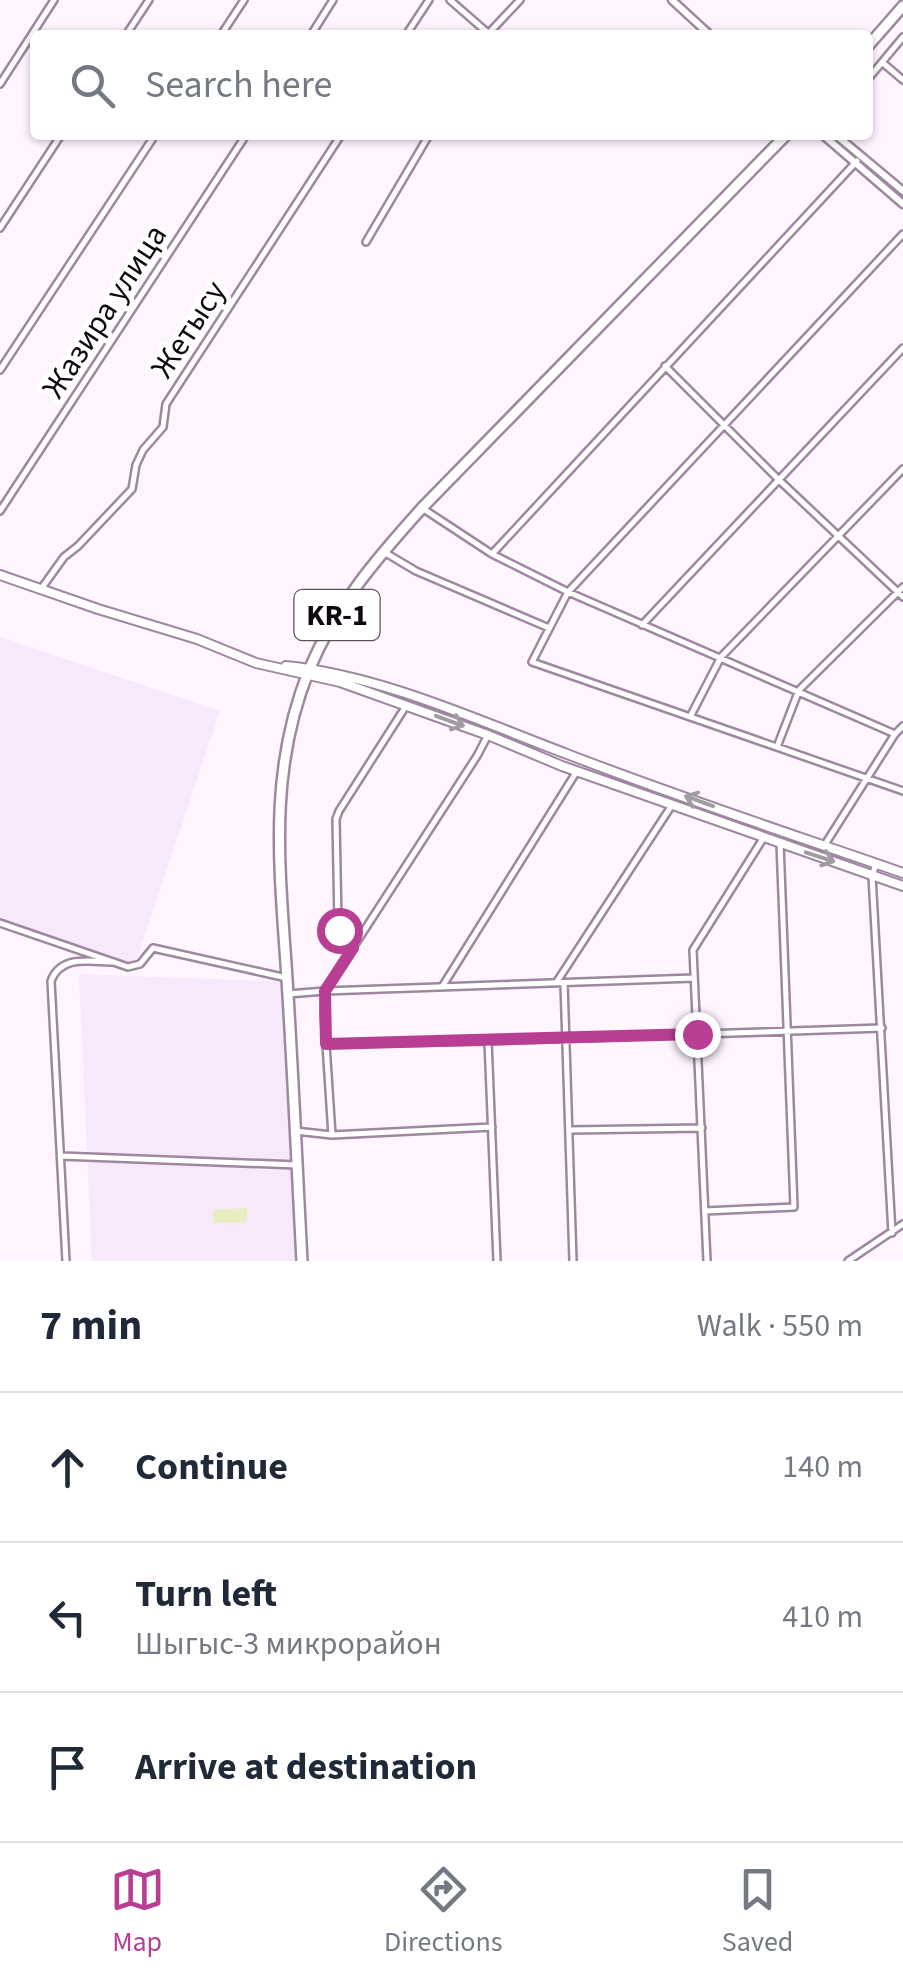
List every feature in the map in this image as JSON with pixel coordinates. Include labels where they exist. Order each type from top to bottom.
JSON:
[{"type":"main road","points":[[873,40],[903,6]]},
{"type":"main road","name":"KR-1","points":[[302,1261],[278,853],[284,757],[309,671],[344,601],[383,551],[781,140]]},
{"type":"main road","points":[[0,575],[256,662],[309,671],[443,705],[568,755],[903,873]]},
{"type":"main road","points":[[309,671],[488,735],[562,766],[903,886]]},
{"type":"main road","points":[[562,766],[568,755]]},
{"type":"street","points":[[35,30],[54,0]]},
{"type":"street","points":[[129,30],[149,0]]},
{"type":"street","points":[[224,30],[244,0]]},
{"type":"street","points":[[314,30],[334,0]]},
{"type":"street","points":[[409,30],[429,0]]},
{"type":"street","points":[[450,0],[483,30]]},
{"type":"street","points":[[493,30],[520,0]]},
{"type":"street","points":[[672,0],[705,30]]},
{"type":"street","points":[[0,84],[30,37]]},
{"type":"street","points":[[873,74],[903,37]]},
{"type":"street","points":[[883,63],[903,80]]},
{"type":"street","points":[[0,228],[57,140]]},
{"type":"street","points":[[0,370],[152,140]]},
{"type":"street","name":"Жазира улица","points":[[0,511],[243,140]]},
{"type":"street","name":"Жетысу","points":[[41,589],[64,558],[132,489],[143,450],[163,427],[166,404],[338,140]]},
{"type":"street","points":[[366,242],[426,140]]},
{"type":"street","points":[[830,140],[902,195]]},
{"type":"street","points":[[840,140],[858,160]]},
{"type":"street","points":[[492,554],[858,160]]},
{"type":"street","points":[[903,234],[568,592],[532,662],[903,790]]},
{"type":"street","points":[[642,625],[903,348]]},
{"type":"street","points":[[665,366],[901,592],[798,690],[778,747]]},
{"type":"street","points":[[690,717],[721,657],[903,469]]},
{"type":"street","points":[[422,508],[492,554],[568,592],[895,734]]},
{"type":"street","points":[[383,551],[416,571],[550,628]]},
{"type":"street","points":[[353,948],[338,924],[336,819],[406,706]]},
{"type":"street","points":[[824,846],[903,726]]},
{"type":"street","points":[[332,1135],[325,991],[488,735]]},
{"type":"street","points":[[442,987],[577,771]]},
{"type":"street","points":[[574,1261],[566,1039],[560,983],[672,804]]},
{"type":"street","points":[[707,1261],[694,950],[764,837]]},
{"type":"street","points":[[706,1211],[794,1207],[780,842]]},
{"type":"street","points":[[876,864],[872,876],[892,1233]]},
{"type":"street","points":[[0,923],[128,967],[144,960],[153,948],[287,978]]},
{"type":"street","points":[[66,1261],[52,980],[62,965],[71,962],[114,962]]},
{"type":"street","points":[[288,994],[695,978]]},
{"type":"street","points":[[326,1044],[882,1028]]},
{"type":"street","points":[[488,1042],[497,1261]]},
{"type":"street","points":[[295,1131],[332,1135],[492,1127]]},
{"type":"street","points":[[569,1130],[702,1128]]},
{"type":"street","points":[[61,1156],[297,1165]]},
{"type":"street","points":[[848,1261],[903,1224]]},
{"type":"shaded area","points":[[0,637],[220,711],[135,965],[0,919]]},
{"type":"shaded area","points":[[79,974],[287,982],[301,1261],[92,1261]]},
{"type":"green space","points":[[247,1208],[247,1222],[213,1223],[213,1210]]},
{"type":"route","points":[[339,930],[353,948],[325,991],[326,1044],[697,1034]]}]
